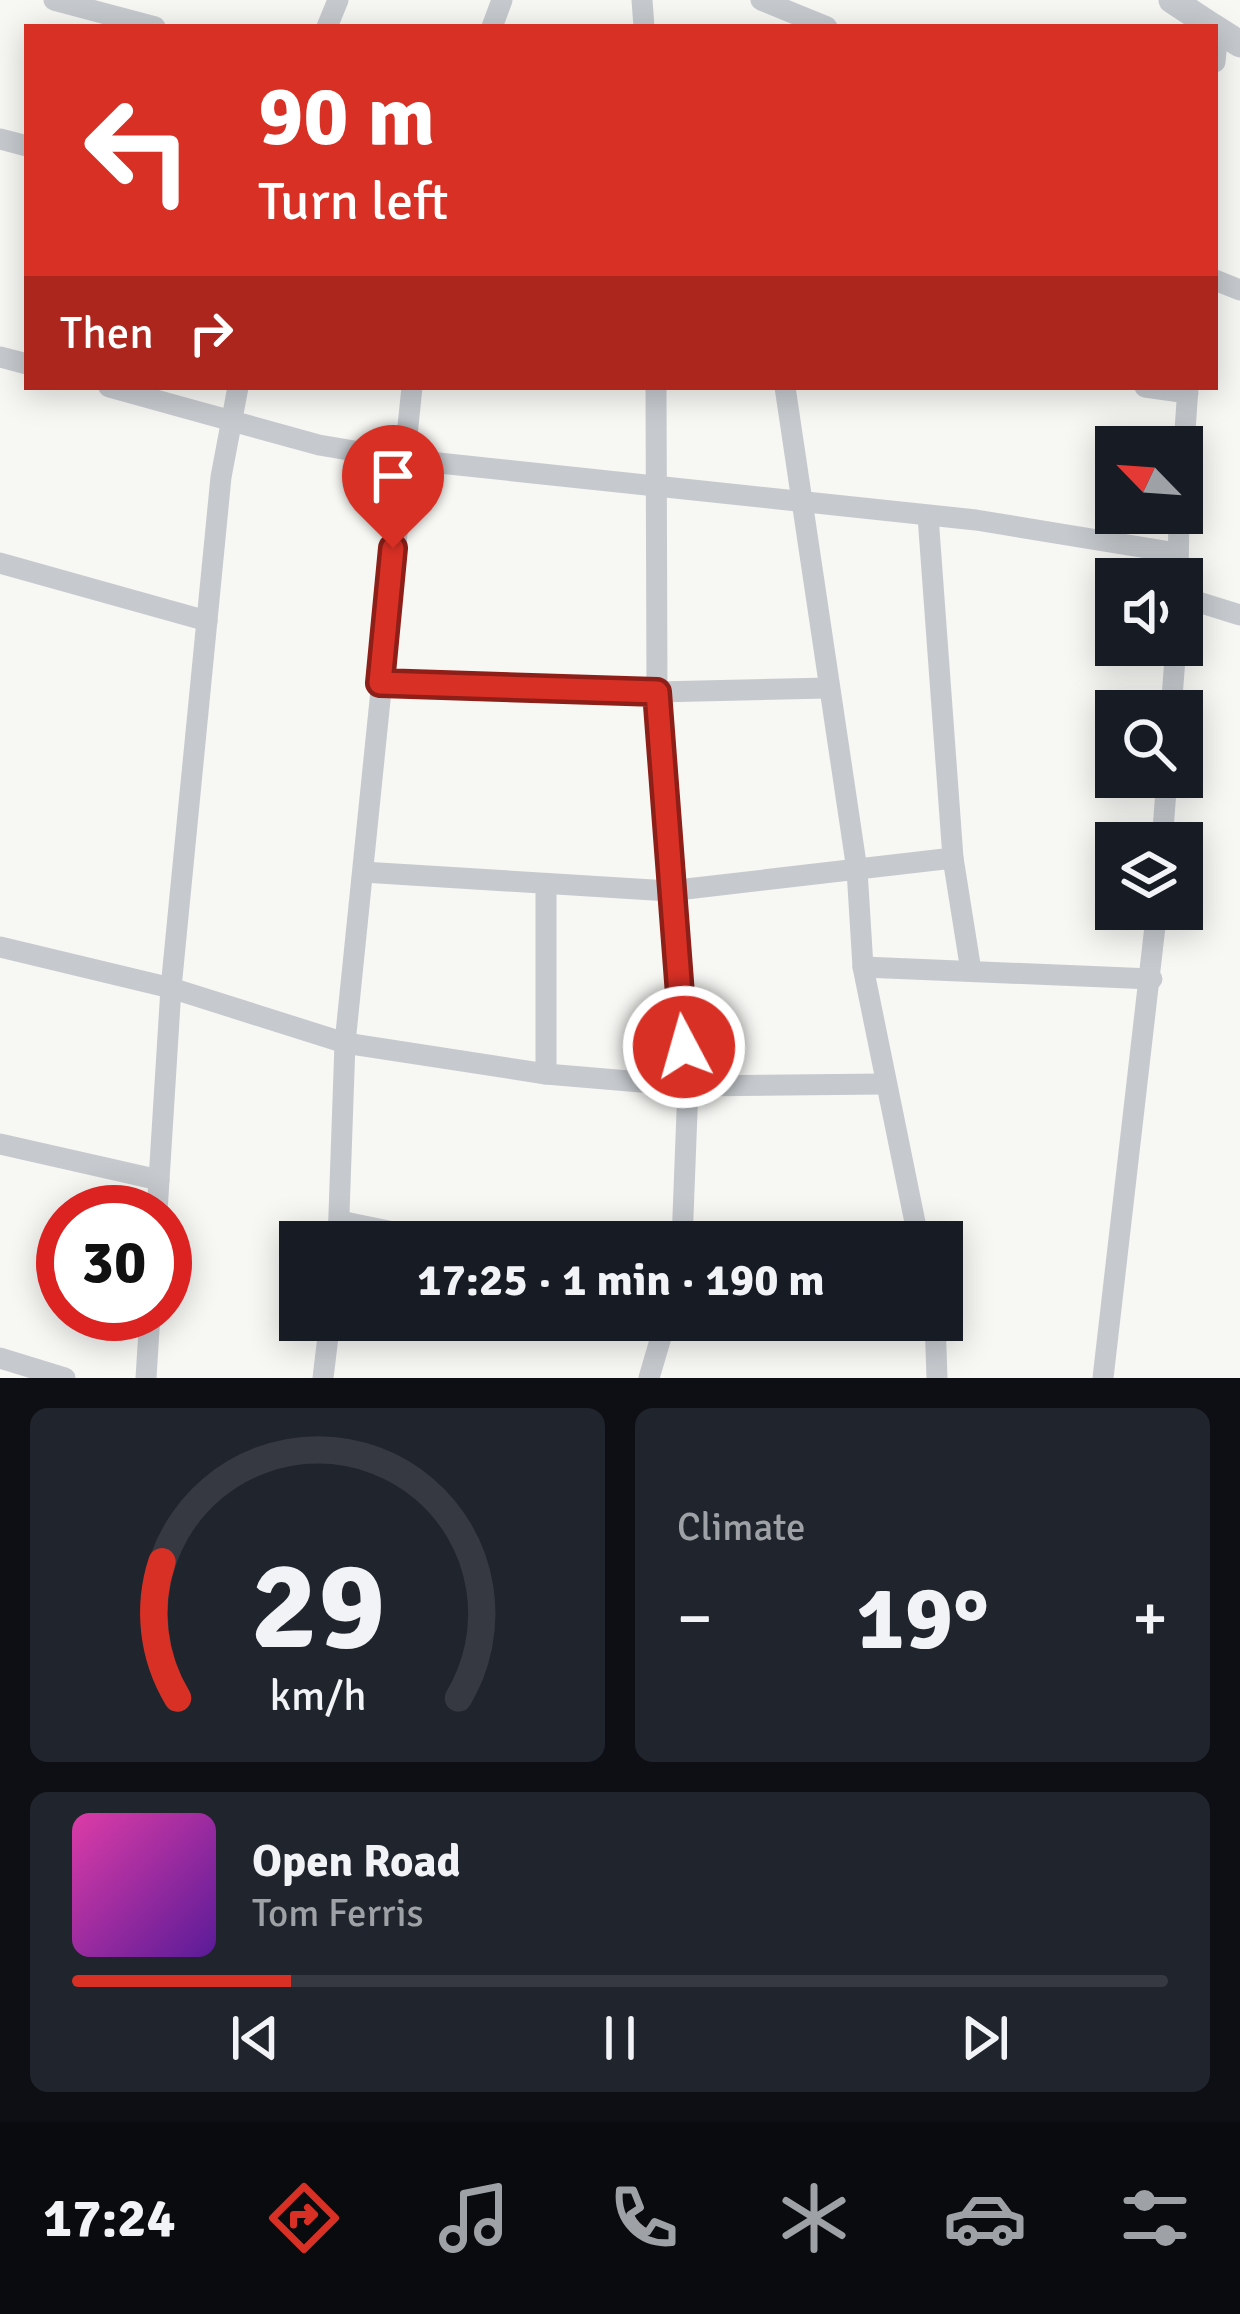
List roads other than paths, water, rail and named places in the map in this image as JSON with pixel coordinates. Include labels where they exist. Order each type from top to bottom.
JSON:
[{"type":"street","points":[[54,0],[112,9],[148,24]]},
{"type":"street","points":[[761,0],[818,18]]},
{"type":"street","points":[[1172,0],[1209,24]]},
{"type":"street","points":[[120,390],[319,445],[401,459],[655,482],[1177,553]]},
{"type":"street","points":[[159,1185],[171,988],[207,621],[237,390]]},
{"type":"street","points":[[339,1221],[346,1043],[412,390]]},
{"type":"street","points":[[656,390],[657,692],[669,891],[688,1086],[683,1221]]},
{"type":"street","points":[[786,390],[857,870],[863,967],[914,1221]]},
{"type":"street","points":[[1185,426],[1188,390]]},
{"type":"street","points":[[928,516],[953,858],[971,971]]},
{"type":"street","points":[[1177,558],[1178,534]]},
{"type":"street","points":[[0,563],[207,621]]},
{"type":"street","points":[[1203,604],[1240,615]]},
{"type":"street","points":[[380,683],[657,692],[829,688]]},
{"type":"street","points":[[363,872],[669,891],[953,858]]},
{"type":"street","points":[[546,886],[546,1074]]},
{"type":"street","points":[[1103,1378],[1156,930]]},
{"type":"street","points":[[0,947],[171,988],[346,1043],[546,1074],[688,1086],[884,1084]]},
{"type":"street","points":[[863,967],[1152,979]]},
{"type":"street","points":[[0,1144],[159,1180]]},
{"type":"street","points":[[146,1378],[148,1341]]},
{"type":"street","points":[[323,1378],[327,1341]]},
{"type":"street","points":[[649,1378],[660,1341]]},
{"type":"street","points":[[936,1341],[937,1378]]},
{"type":"street","points":[[0,1358],[65,1378]]}]
